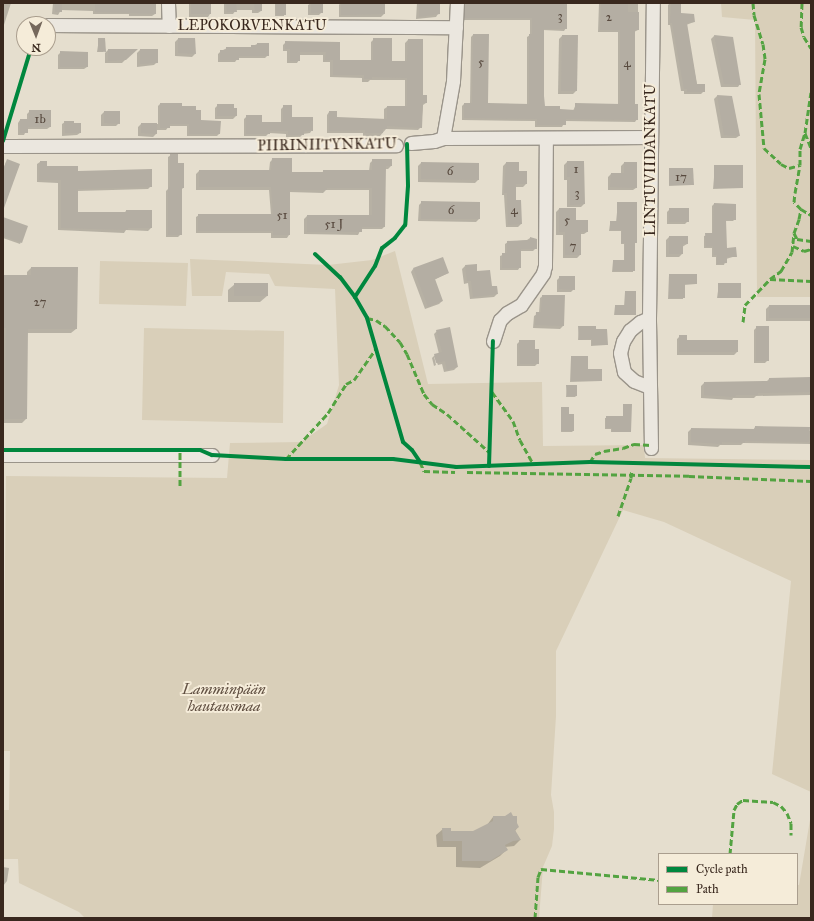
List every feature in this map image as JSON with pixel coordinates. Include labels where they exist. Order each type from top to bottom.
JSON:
[{"type":"street","points":[[168,3],[169,26]]},
{"type":"street","points":[[443,138],[453,81],[457,3]]},
{"type":"street","name":"LINTUVIIDANKATU","points":[[651,448],[649,318],[652,3]]},
{"type":"street","name":"LEPOKORVENKATU","points":[[56,25],[456,27]]},
{"type":"street","name":"PIIRINIITYNKATU","points":[[411,143],[434,141],[443,138],[651,137]]},
{"type":"street","points":[[493,341],[500,320],[507,313],[521,305],[543,273],[545,266],[546,138]]},
{"type":"street","name":"PIIRINIITYNKATU","points":[[3,146],[396,145]]},
{"type":"street","points":[[649,318],[640,322],[630,330],[623,341],[620,353],[624,372],[634,381],[650,387]]},
{"type":"street","points":[[3,454],[212,455]]},
{"type":"green space","points":[[721,3],[811,3],[811,297],[757,297],[755,20],[722,17]]},
{"type":"green space","name":"Lamminpään hautausmaa","points":[[395,251],[428,384],[542,382],[543,446],[644,445],[645,458],[811,460],[811,792],[772,774],[791,581],[664,522],[623,510],[556,651],[556,716],[551,795],[554,812],[554,829],[552,846],[543,867],[539,918],[85,918],[79,912],[19,883],[18,859],[3,859],[3,810],[9,810],[10,751],[3,751],[6,476],[227,478],[230,443],[301,442],[327,424],[339,385],[335,289],[275,286],[269,274],[226,272],[222,296],[192,296],[190,259],[328,265],[372,260]]},
{"type":"green space","points":[[100,261],[188,263],[186,306],[99,304]]},
{"type":"green space","points":[[144,328],[284,331],[283,423],[142,420]]},
{"type":"green space","points":[[811,814],[811,918],[712,918],[713,905],[798,905],[799,885]]},
{"type":"building","points":[[55,3],[62,3],[62,12],[55,12]]},
{"type":"building","points":[[95,3],[156,3],[156,14],[95,12]]},
{"type":"building","points":[[191,3],[211,3],[211,14],[191,14]]},
{"type":"building","points":[[226,3],[236,3],[237,12],[227,12]]},
{"type":"building","points":[[254,3],[262,3],[262,11],[255,11]]},
{"type":"building","points":[[276,3],[286,3],[286,15],[276,15]]},
{"type":"building","points":[[311,3],[323,3],[323,13],[311,13]]},
{"type":"building","points":[[341,3],[385,3],[385,14],[341,15]]},
{"type":"building","points":[[419,3],[440,3],[440,14],[419,17]]},
{"type":"building","points":[[465,3],[567,3],[567,29],[544,29],[544,96],[545,106],[560,106],[560,109],[575,110],[575,103],[620,104],[620,30],[600,30],[601,3],[628,3],[628,12],[639,12],[639,30],[635,30],[635,104],[638,104],[638,120],[566,119],[566,125],[537,125],[537,119],[464,118],[464,103],[472,103],[473,34],[489,34],[488,103],[529,104],[529,34],[532,34],[532,18],[464,18]]},
{"type":"building","points":[[671,3],[681,3],[681,13],[694,14],[695,22],[687,23],[697,84],[705,84],[705,92],[687,92],[687,89],[684,89],[672,23],[670,23]]},
{"type":"building","points":[[562,35],[578,35],[577,91],[561,91]]},
{"type":"building","points":[[714,35],[733,37],[741,85],[724,84]]},
{"type":"building","points":[[98,38],[105,38],[106,52],[98,51]]},
{"type":"building","points":[[178,38],[195,38],[196,54],[178,53]]},
{"type":"building","points":[[373,38],[392,38],[392,61],[407,61],[408,39],[423,39],[423,95],[427,95],[427,103],[423,103],[422,128],[387,126],[387,129],[383,129],[383,133],[365,133],[365,130],[329,131],[329,111],[337,111],[337,117],[387,119],[387,106],[407,106],[407,78],[372,77],[372,79],[364,79],[364,75],[333,75],[333,60],[325,60],[326,52],[300,52],[300,61],[290,61],[290,49],[285,49],[285,41],[340,42],[340,60],[373,60]]},
{"type":"building","points":[[257,43],[269,43],[269,56],[239,56],[239,60],[220,60],[220,50],[226,50],[226,47],[251,47],[251,45],[257,45]]},
{"type":"building","points":[[108,49],[138,49],[126,60],[108,61]]},
{"type":"building","points":[[140,49],[158,49],[158,63],[140,64]]},
{"type":"building","points":[[60,51],[88,52],[88,67],[60,67]]},
{"type":"building","points":[[717,95],[732,96],[740,136],[724,135]]},
{"type":"building","points":[[160,103],[182,103],[182,106],[196,106],[196,110],[201,110],[201,120],[221,121],[220,134],[189,134],[189,124],[170,124],[170,128],[160,128]]},
{"type":"building","points":[[217,104],[234,104],[234,108],[237,108],[237,116],[217,116]]},
{"type":"building","points":[[283,105],[292,105],[292,117],[313,117],[313,131],[304,131],[304,135],[288,135],[288,131],[270,131],[270,134],[246,134],[246,115],[262,115],[262,122],[283,122]]},
{"type":"building","points":[[29,110],[51,110],[51,127],[28,127],[28,133],[20,133],[20,119],[29,119]]},
{"type":"building","points":[[104,111],[120,111],[120,124],[104,123]]},
{"type":"building","points":[[64,121],[81,123],[81,133],[65,133]]},
{"type":"building","points":[[141,123],[157,123],[157,134],[141,133]]},
{"type":"building","points":[[170,154],[178,154],[178,163],[184,163],[184,188],[182,188],[182,235],[168,235]]},
{"type":"building","points":[[272,158],[292,158],[292,172],[323,172],[323,170],[372,170],[372,159],[392,159],[392,166],[386,166],[385,227],[362,227],[362,232],[307,232],[307,215],[372,215],[372,188],[327,188],[327,190],[290,190],[290,235],[273,235],[273,231],[198,231],[198,214],[273,214],[271,187],[199,187],[199,170],[271,170]]},
{"type":"building","points":[[7,159],[20,164],[4,208],[3,170]]},
{"type":"building","points":[[40,161],[47,161],[47,166],[78,166],[78,171],[152,169],[152,187],[78,189],[78,212],[126,212],[126,210],[152,210],[152,228],[128,228],[128,230],[61,228],[61,180],[39,180]]},
{"type":"building","points":[[567,161],[584,161],[585,204],[570,205],[570,177],[567,177]]},
{"type":"building","points":[[421,162],[479,163],[479,180],[421,179]]},
{"type":"building","points":[[506,162],[519,162],[519,171],[527,171],[527,184],[516,184],[516,200],[521,200],[522,224],[508,225],[507,193],[504,193]]},
{"type":"building","points":[[624,162],[637,162],[637,188],[610,187],[611,173],[624,173]]},
{"type":"building","points":[[714,165],[743,165],[743,188],[714,188]]},
{"type":"building","points":[[669,168],[693,168],[694,185],[669,185]]},
{"type":"building","points":[[421,201],[480,202],[480,219],[421,219]]},
{"type":"building","points":[[617,202],[637,202],[635,271],[613,271],[613,260],[625,260],[625,243],[621,243],[622,230],[610,230],[610,221],[617,221]]},
{"type":"building","points":[[714,203],[736,204],[736,220],[726,220],[727,248],[736,247],[737,257],[727,257],[727,263],[717,264],[717,255],[714,255],[713,246],[706,247],[705,233],[713,233]]},
{"type":"building","points":[[559,208],[576,208],[576,220],[588,220],[588,232],[581,232],[581,255],[565,255],[565,232],[559,232]]},
{"type":"building","points":[[669,208],[689,208],[689,222],[669,222]]},
{"type":"building","points":[[3,217],[28,226],[22,243],[3,236]]},
{"type":"building","points":[[669,236],[688,236],[688,244],[683,244],[683,254],[669,254]]},
{"type":"building","points":[[530,237],[537,239],[537,249],[521,249],[521,268],[502,268],[502,253],[507,253],[507,241],[530,240]]},
{"type":"building","points":[[443,257],[449,273],[435,279],[443,301],[428,307],[413,268]]},
{"type":"building","points":[[477,264],[477,271],[490,270],[492,286],[497,286],[498,294],[473,297],[471,281],[467,281],[465,265]]},
{"type":"building","points":[[31,267],[78,267],[77,329],[28,329],[27,419],[5,419],[6,328],[3,328],[3,275],[31,275]]},
{"type":"building","points":[[669,274],[697,274],[697,284],[685,284],[685,298],[669,298]]},
{"type":"building","points":[[559,276],[575,276],[575,290],[559,289]]},
{"type":"building","points":[[234,283],[268,283],[268,296],[234,296]]},
{"type":"building","points":[[718,283],[741,283],[741,298],[718,298]]},
{"type":"building","points":[[625,291],[636,291],[636,315],[615,315],[615,305],[625,305]]},
{"type":"building","points":[[542,295],[565,295],[564,326],[535,325],[536,312],[541,312]]},
{"type":"building","points":[[769,305],[811,305],[811,318],[769,318]]},
{"type":"building","points":[[578,326],[596,326],[596,329],[607,329],[608,345],[592,345],[592,339],[579,340]]},
{"type":"building","points":[[756,326],[769,326],[769,361],[756,361]]},
{"type":"building","points":[[450,327],[458,367],[447,370],[445,361],[436,363],[434,354],[442,352],[436,330]]},
{"type":"building","points":[[679,335],[687,335],[687,340],[738,340],[738,352],[679,352]]},
{"type":"building","points":[[519,340],[535,340],[535,349],[539,349],[539,364],[520,364]]},
{"type":"building","points":[[571,356],[588,356],[588,369],[602,369],[602,381],[571,381]]},
{"type":"building","points":[[811,377],[811,392],[758,393],[758,395],[736,395],[735,397],[704,395],[704,382],[769,381],[769,378]]},
{"type":"building","points":[[566,385],[577,385],[577,396],[567,396]]},
{"type":"building","points":[[623,404],[632,404],[631,432],[612,432],[612,428],[606,428],[606,416],[623,416]]},
{"type":"building","points":[[561,407],[569,407],[569,414],[574,414],[574,431],[561,431]]},
{"type":"building","points":[[755,426],[810,427],[809,442],[745,441],[745,443],[722,442],[722,444],[691,442],[691,428],[755,429]]},
{"type":"building","points":[[511,812],[513,816],[517,816],[517,823],[519,827],[515,830],[521,840],[513,841],[505,845],[508,850],[490,861],[462,861],[462,841],[443,841],[442,828],[451,828],[451,831],[473,831],[493,821],[493,816],[505,816]]},
{"type":"marked path","points":[[753,3],[754,15],[763,44],[765,59],[759,94],[764,148],[781,164],[789,168],[800,165]]},
{"type":"marked path","points":[[802,3],[801,27],[804,37],[811,48]]},
{"type":"marked path","points":[[770,279],[781,271],[792,252],[794,233],[801,209],[794,202],[800,165],[800,149],[805,133],[811,92]]},
{"type":"marked path","points":[[805,133],[811,148]]},
{"type":"marked path","points":[[801,209],[811,215]]},
{"type":"marked path","points":[[794,233],[797,239],[811,241]]},
{"type":"marked path","points":[[793,246],[804,251],[811,249]]},
{"type":"marked path","points":[[743,322],[745,305],[770,279],[811,281]]},
{"type":"marked path","points":[[367,318],[376,320],[385,326],[400,342],[407,354],[424,394],[432,404],[447,414],[489,452]]},
{"type":"marked path","points":[[286,459],[328,413],[346,384],[354,380],[376,349]]},
{"type":"marked path","points":[[492,392],[513,421],[520,440],[533,463]]},
{"type":"marked path","points":[[590,462],[595,454],[604,451],[623,448],[634,444],[651,445]]},
{"type":"marked path","points":[[180,450],[180,486]]},
{"type":"marked path","points":[[420,462],[424,471],[455,472]]},
{"type":"marked path","points":[[618,516],[631,478],[632,470]]},
{"type":"marked path","points":[[467,472],[689,476],[811,481]]},
{"type":"marked path","points":[[730,853],[734,810],[737,804],[743,800],[773,802],[781,806],[787,813],[791,823],[791,835]]},
{"type":"marked path","points":[[535,918],[538,877],[541,869],[658,880]]},
{"type":"cycle path","points":[[3,141],[29,56]]},
{"type":"cycle path","points":[[407,144],[408,186],[405,225],[395,238],[382,248],[375,266],[355,297],[367,318],[403,442],[412,450],[420,462]]},
{"type":"cycle path","points":[[315,254],[340,277],[355,297]]},
{"type":"cycle path","points":[[489,466],[493,341]]},
{"type":"cycle path","points":[[3,450],[200,450],[212,455],[286,459],[393,459],[456,467],[590,462],[811,467]]}]
